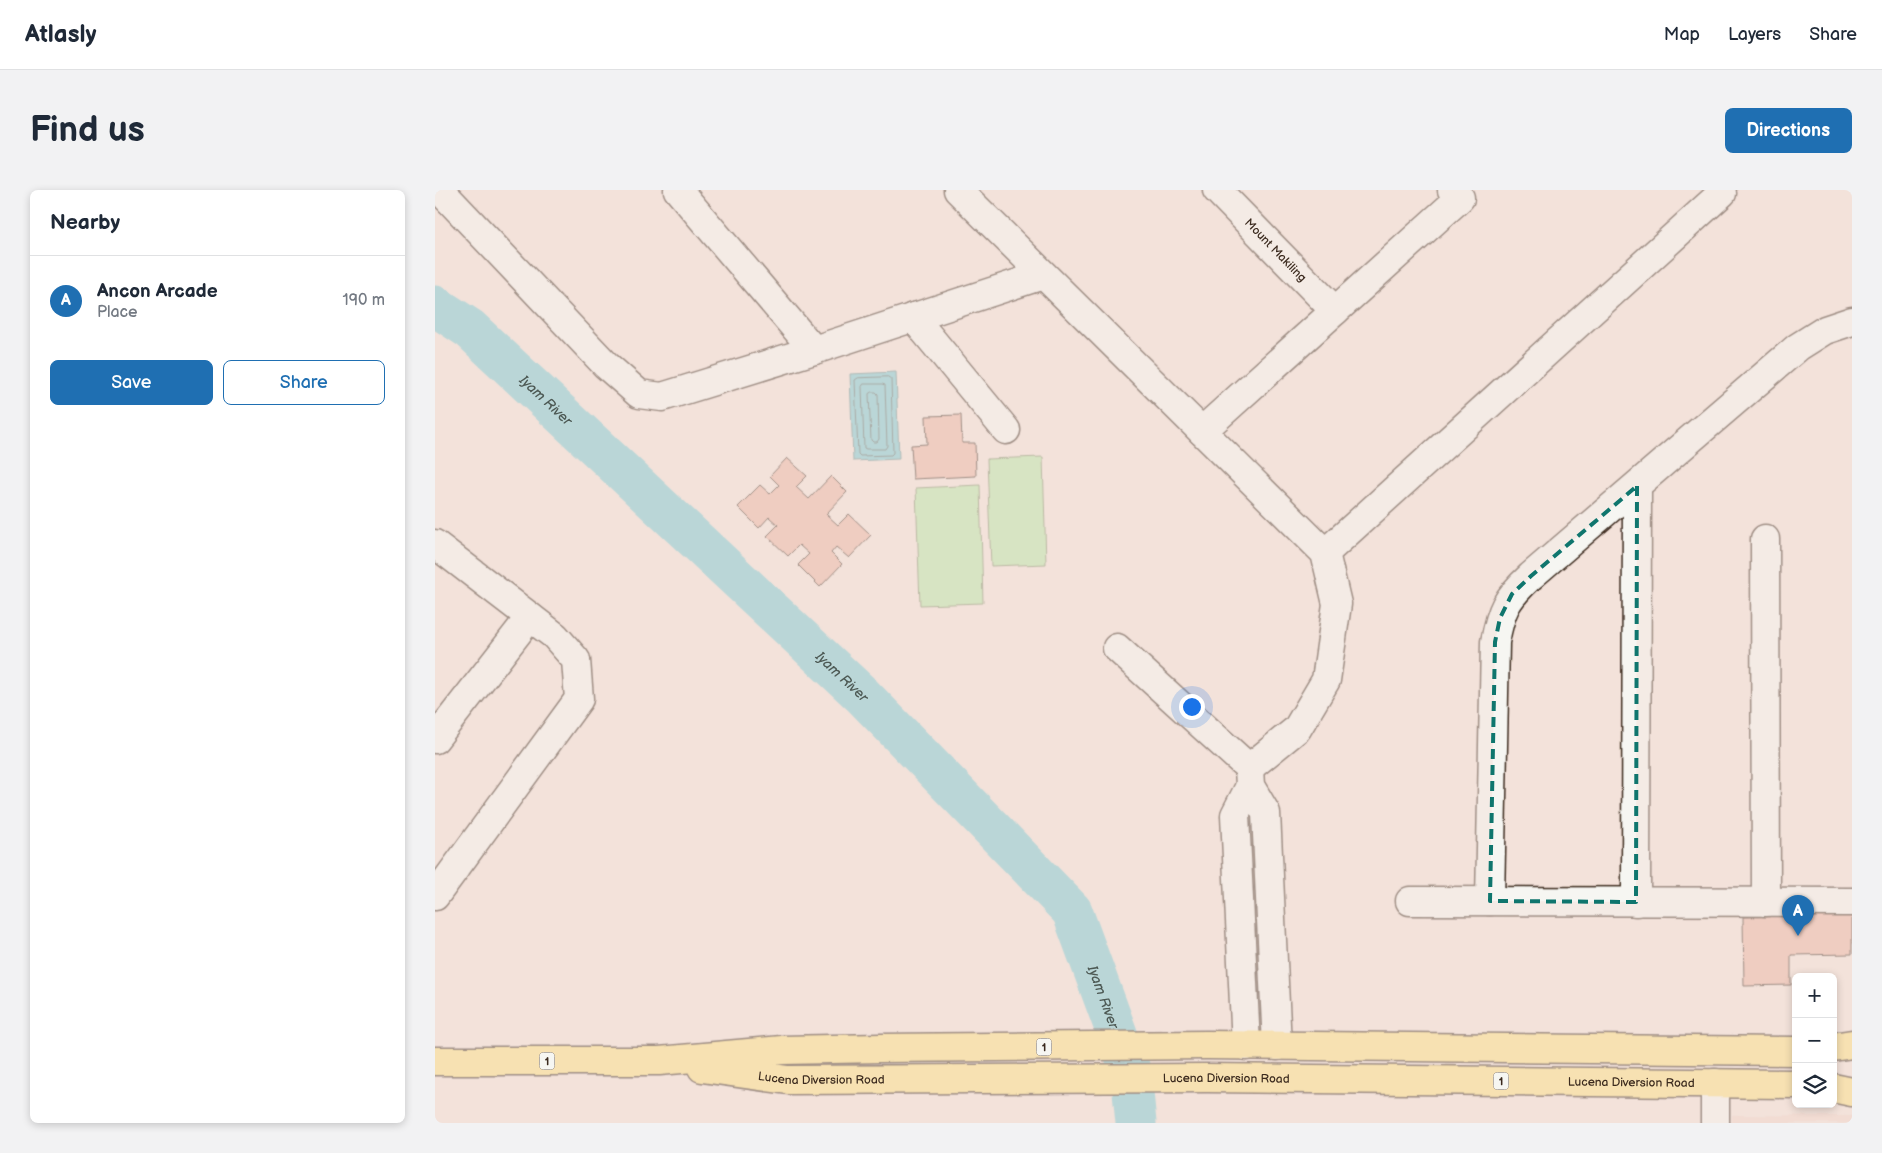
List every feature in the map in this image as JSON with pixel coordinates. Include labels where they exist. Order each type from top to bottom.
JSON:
[{"type":"highway","points":[[1837,1046],[1852,1044]]},
{"type":"highway","name":"Lucena Diversion Road","points":[[435,1061],[659,1061],[782,1050],[1207,1045],[1792,1051]]},
{"type":"highway","points":[[1837,1051],[1852,1052]]},
{"type":"highway","name":"Lucena Diversion Road","points":[[659,1061],[788,1080],[1207,1078],[1792,1084]]},
{"type":"highway","points":[[1837,1084],[1852,1084]]},
{"type":"highway","points":[[1837,1089],[1852,1092]]},
{"type":"street","points":[[440,190],[605,365],[639,394],[662,397],[1043,275]]},
{"type":"street","points":[[678,190],[813,350]]},
{"type":"street","points":[[957,190],[1325,553],[1337,604],[1325,680],[1297,729],[1250,777],[1235,815],[1245,1046]]},
{"type":"street","name":"Mount Makiling","points":[[1217,190],[1335,311]]},
{"type":"street","points":[[1201,431],[1460,198],[1452,190]]},
{"type":"street","points":[[1325,553],[1722,193],[1719,190]]},
{"type":"street","points":[[913,317],[1007,430]]},
{"type":"street","points":[[1490,901],[1495,642],[1500,618],[1512,594],[1798,347],[1825,330],[1852,322]]},
{"type":"street","points":[[1636,902],[1637,486]]},
{"type":"street","points":[[1765,539],[1766,902]]},
{"type":"street","points":[[435,896],[579,699],[576,660],[555,636],[438,553]]},
{"type":"street","points":[[435,739],[530,617]]},
{"type":"street","points":[[1117,648],[1250,777],[1266,813],[1277,1046]]},
{"type":"street","points":[[1410,901],[1852,902]]},
{"type":"street","points":[[1715,1082],[1715,1123]]},
{"type":"highlighted area","points":[[1637,486],[1636,902],[1490,901],[1495,642],[1500,618],[1512,594]]},
{"type":"shaded area","points":[[1732,1115],[1852,1116],[1852,1123],[1732,1123]]},
{"type":"green space","points":[[1043,457],[1046,564],[991,566],[987,459]]},
{"type":"green space","points":[[980,485],[983,603],[920,605],[916,488]]},
{"type":"water","points":[[896,372],[899,459],[853,461],[850,374]]},
{"type":"building","points":[[961,415],[962,443],[975,443],[976,476],[913,479],[911,445],[927,444],[926,416]]},
{"type":"building","points":[[787,458],[807,476],[796,487],[809,499],[831,476],[847,492],[826,514],[838,525],[849,514],[871,535],[849,558],[836,547],[831,553],[842,564],[820,587],[798,565],[809,554],[799,545],[788,556],[767,536],[778,525],[769,517],[759,528],[738,507],[760,485],[770,494],[779,485],[770,476]]},
{"type":"building","points":[[1852,915],[1852,954],[1791,955],[1791,985],[1744,986],[1743,917]]},
{"type":"waterway","name":"Iyam River","points":[[435,306],[470,329],[862,695],[1072,911],[1131,1072],[1136,1123]]},
{"type":"place","name":"Ancon Arcade","points":[[1798,936]]}]
